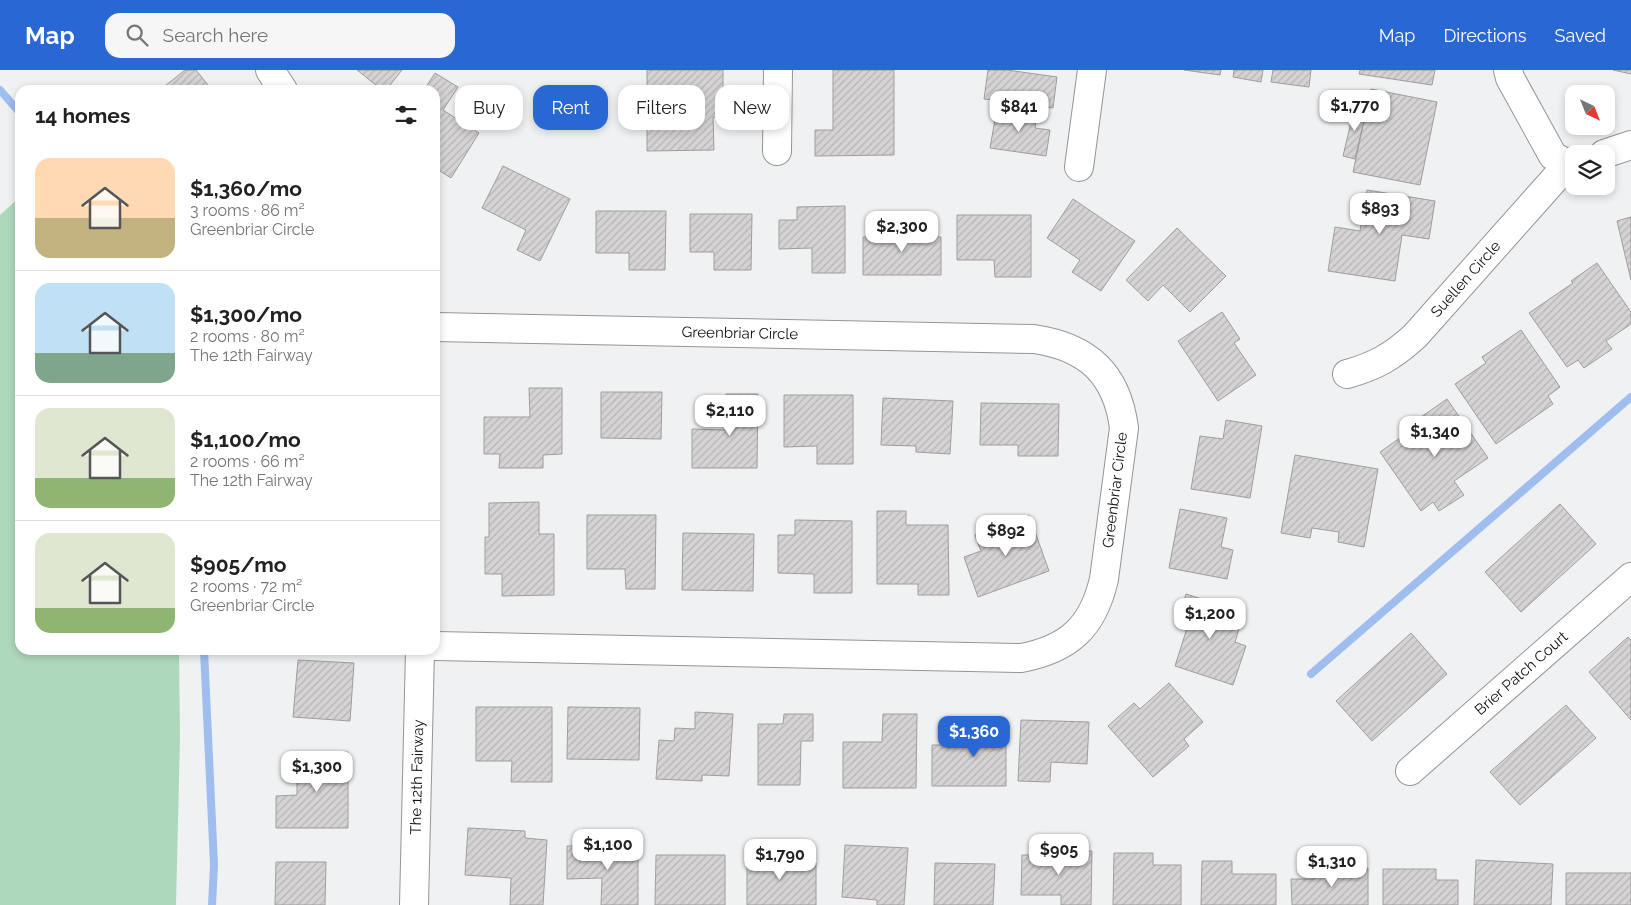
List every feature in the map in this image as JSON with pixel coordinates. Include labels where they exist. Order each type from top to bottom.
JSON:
[{"type":"street","points":[[270,70],[279,85]]},
{"type":"street","points":[[777,151],[778,70]]},
{"type":"street","points":[[1079,167],[1092,70]]},
{"type":"street","name":"Suellen Circle","points":[[1508,70],[1510,78],[1553,156],[1565,161]]},
{"type":"street","points":[[1615,150],[1631,145]]},
{"type":"street","name":"Suellen Circle","points":[[1348,374],[1383,361],[1400,350],[1415,336],[1565,171]]},
{"type":"street","name":"Greenbriar Circle","points":[[440,327],[1024,339],[1052,342],[1076,351],[1097,366],[1108,380],[1116,395],[1122,412],[1124,428],[1104,579],[1100,596],[1088,619],[1071,638],[1057,648],[1040,654],[1021,658],[440,646]]},
{"type":"street","name":"Brier Patch Court","points":[[1410,771],[1631,577]]},
{"type":"street","name":"The 12th Fairway","points":[[414,905],[420,655]]},
{"type":"green space","points":[[15,202],[15,655],[179,655],[180,738],[176,905],[0,905],[0,215]]},
{"type":"building","points":[[185,70],[196,70],[208,85],[166,85]]},
{"type":"building","points":[[357,70],[402,70],[390,85],[376,85]]},
{"type":"building","points":[[647,70],[723,70],[723,85],[715,85],[715,117],[713,117],[714,150],[647,151],[647,130],[705,130],[705,85],[647,85]]},
{"type":"building","points":[[833,70],[894,70],[894,155],[815,156],[815,130],[833,130]]},
{"type":"building","points":[[988,70],[1007,70],[1057,77],[1053,108],[984,99]]},
{"type":"building","points":[[1184,70],[1221,70],[1220,75]]},
{"type":"building","points":[[1234,70],[1263,70],[1261,82],[1233,77]]},
{"type":"building","points":[[1273,70],[1311,70],[1309,87],[1271,82]]},
{"type":"building","points":[[1360,70],[1435,70],[1432,85],[1359,74]]},
{"type":"building","points":[[1613,70],[1631,70],[1631,74]]},
{"type":"building","points":[[435,73],[455,85],[455,92],[443,110],[455,118],[455,130],[474,130],[479,133],[451,178],[440,171],[440,85],[427,85]]},
{"type":"building","points":[[1371,89],[1437,102],[1420,185],[1353,172]]},
{"type":"building","points":[[1355,105],[1367,107],[1355,159],[1343,156]]},
{"type":"building","points":[[997,108],[1037,114],[1035,128],[1050,130],[1046,156],[990,148]]},
{"type":"building","points":[[503,166],[570,199],[540,261],[517,250],[526,230],[482,208]]},
{"type":"building","points":[[1367,190],[1435,201],[1429,239],[1402,235],[1395,281],[1328,271],[1335,227],[1360,231]]},
{"type":"building","points":[[1073,199],[1135,241],[1101,291],[1072,272],[1080,260],[1047,238]]},
{"type":"building","points":[[845,206],[845,273],[812,273],[812,248],[779,249],[779,220],[797,220],[797,207]]},
{"type":"building","points":[[596,211],[666,211],[665,270],[629,270],[629,253],[596,253]]},
{"type":"building","points":[[690,214],[752,214],[751,270],[714,270],[714,252],[690,252]]},
{"type":"building","points":[[957,215],[1031,215],[1031,277],[995,277],[994,260],[957,260]]},
{"type":"building","points":[[1631,217],[1631,280],[1617,221]]},
{"type":"building","points":[[885,225],[917,225],[917,237],[941,237],[941,275],[863,275],[863,237],[885,237]]},
{"type":"building","points":[[1177,228],[1226,276],[1190,312],[1163,285],[1148,301],[1126,280]]},
{"type":"building","points":[[1597,263],[1631,312],[1631,324],[1606,341],[1612,349],[1584,368],[1578,360],[1567,367],[1529,313],[1573,283],[1571,281]]},
{"type":"building","points":[[1222,312],[1240,339],[1234,343],[1256,375],[1218,401],[1178,341]]},
{"type":"building","points":[[1521,330],[1560,387],[1548,396],[1553,404],[1496,444],[1455,384],[1486,363],[1482,357]]},
{"type":"building","points":[[529,388],[562,388],[562,454],[543,455],[543,468],[499,468],[500,454],[484,454],[484,417],[530,417]]},
{"type":"building","points":[[601,392],[662,392],[661,439],[601,438]]},
{"type":"building","points":[[726,394],[758,394],[757,468],[692,468],[692,429],[726,430]]},
{"type":"building","points":[[784,395],[853,395],[853,464],[817,464],[817,446],[784,447]]},
{"type":"building","points":[[883,398],[953,401],[950,454],[916,452],[916,446],[881,445]]},
{"type":"building","points":[[1447,399],[1488,458],[1454,481],[1464,495],[1439,511],[1433,502],[1421,511],[1380,452],[1407,433],[1411,439],[1428,427],[1421,417]]},
{"type":"building","points":[[981,403],[1059,404],[1058,456],[1018,456],[1018,445],[980,445]]},
{"type":"building","points":[[1226,420],[1262,426],[1250,498],[1191,489],[1200,436],[1223,439]]},
{"type":"building","points":[[1295,455],[1378,469],[1364,547],[1338,542],[1339,532],[1312,528],[1310,538],[1281,533]]},
{"type":"building","points":[[539,502],[539,534],[554,534],[554,595],[502,596],[502,574],[485,574],[485,537],[489,537],[489,503]]},
{"type":"building","points":[[1560,504],[1596,544],[1521,612],[1485,572]]},
{"type":"building","points":[[1180,509],[1227,518],[1221,547],[1233,550],[1227,579],[1169,568]]},
{"type":"building","points":[[877,511],[906,511],[906,525],[948,525],[949,595],[918,595],[918,584],[877,584]]},
{"type":"building","points":[[587,515],[656,515],[655,589],[626,589],[625,569],[587,569]]},
{"type":"building","points":[[1029,515],[1049,571],[978,597],[964,557],[981,551],[975,535]]},
{"type":"building","points":[[795,520],[852,521],[852,593],[814,593],[814,574],[778,573],[778,535],[795,535]]},
{"type":"building","points":[[683,533],[754,534],[753,591],[682,590]]},
{"type":"building","points":[[1186,594],[1244,613],[1235,642],[1246,646],[1233,685],[1175,666],[1188,625],[1177,622]]},
{"type":"building","points":[[1411,633],[1447,674],[1372,741],[1336,701]]},
{"type":"building","points":[[1628,637],[1631,640],[1631,720],[1589,672]]},
{"type":"building","points":[[298,660],[354,663],[350,721],[293,717]]},
{"type":"building","points":[[1169,683],[1203,722],[1184,739],[1189,746],[1153,777],[1108,726],[1134,703],[1140,709]]},
{"type":"building","points":[[1566,705],[1596,738],[1520,805],[1490,772]]},
{"type":"building","points":[[476,707],[552,707],[552,782],[511,782],[512,761],[476,761]]},
{"type":"building","points":[[568,707],[640,708],[639,760],[567,759]]},
{"type":"building","points":[[695,712],[733,714],[729,776],[702,775],[702,781],[656,779],[659,740],[674,741],[675,728],[695,729]]},
{"type":"building","points":[[784,714],[813,714],[813,741],[801,741],[800,785],[758,785],[758,724],[783,724]]},
{"type":"building","points":[[883,714],[917,714],[916,788],[843,788],[843,742],[882,742]]},
{"type":"building","points":[[975,719],[1006,719],[1006,786],[932,786],[932,745],[975,745]]},
{"type":"building","points":[[1021,720],[1089,722],[1087,764],[1051,762],[1050,782],[1018,781]]},
{"type":"building","points":[[297,752],[348,752],[348,828],[276,828],[276,796],[297,795]]},
{"type":"building","points":[[468,828],[525,831],[525,838],[547,840],[543,905],[510,905],[511,878],[465,875]]},
{"type":"building","points":[[638,845],[638,905],[601,905],[602,878],[567,879],[567,846]]},
{"type":"building","points":[[845,845],[908,848],[904,905],[877,905],[877,900],[842,897]]},
{"type":"building","points":[[1042,851],[1092,851],[1091,905],[1061,905],[1061,895],[1021,895],[1022,855],[1041,855]]},
{"type":"building","points":[[747,853],[783,853],[783,863],[816,863],[816,905],[747,905]]},
{"type":"building","points":[[1114,853],[1153,853],[1153,865],[1181,865],[1181,905],[1113,905]]},
{"type":"building","points":[[656,855],[725,855],[725,905],[655,905]]},
{"type":"building","points":[[1476,860],[1553,864],[1551,905],[1474,905]]},
{"type":"building","points":[[1202,861],[1232,861],[1232,874],[1276,874],[1276,905],[1201,905]]},
{"type":"building","points":[[276,862],[326,862],[325,905],[275,905]]},
{"type":"building","points":[[935,863],[995,864],[993,905],[934,905]]},
{"type":"building","points":[[1315,868],[1368,868],[1368,905],[1292,905],[1291,879],[1315,879]]},
{"type":"building","points":[[1383,869],[1436,869],[1436,880],[1458,880],[1458,905],[1383,905]]},
{"type":"building","points":[[1566,873],[1631,873],[1631,905],[1566,905]]},
{"type":"waterway","points":[[0,90],[15,107]]},
{"type":"waterway","points":[[1311,674],[1631,397]]},
{"type":"waterway","points":[[204,655],[214,865],[212,905]]}]
